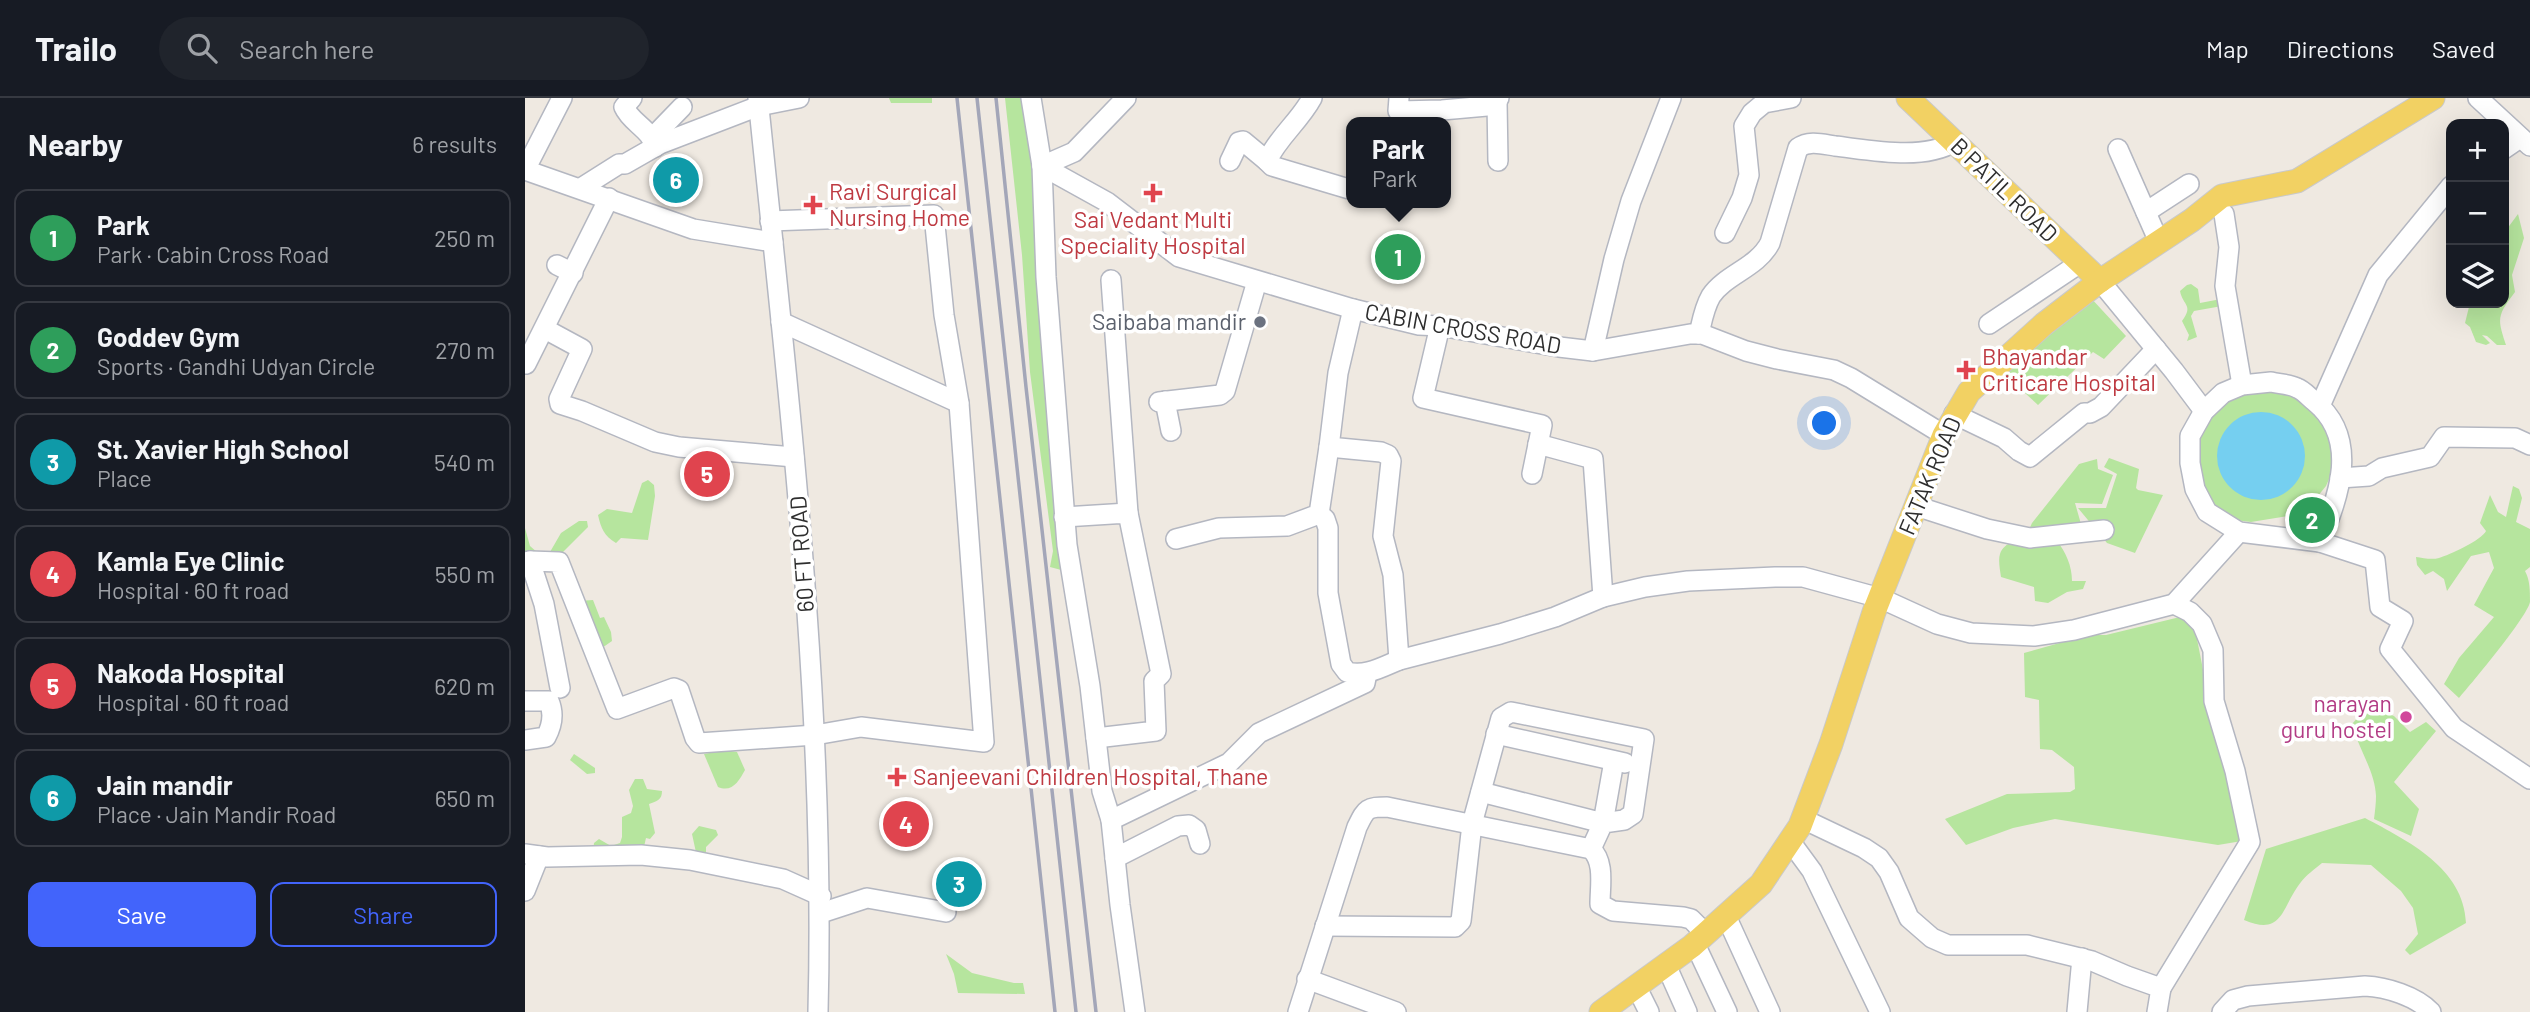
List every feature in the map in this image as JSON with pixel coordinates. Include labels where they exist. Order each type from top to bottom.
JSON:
[{"type":"main road","name":"B PATIL ROAD","points":[[1908,98],[2100,281]]},
{"type":"main road","name":"FATAK ROAD","points":[[1601,1012],[1700,939],[1726,916],[1761,884],[1790,841],[1803,819],[1831,744],[1879,598],[1949,424],[1969,392],[2044,324],[2100,281],[2222,196],[2297,181],[2433,98]]},
{"type":"street","points":[[562,98],[525,170],[693,229],[773,242]]},
{"type":"street","points":[[632,98],[624,107],[627,114],[654,142]]},
{"type":"street","points":[[654,142],[759,102],[799,98]]},
{"type":"street","points":[[1031,98],[1042,166],[1046,277],[1064,517],[1096,738],[1101,791],[1111,820],[1135,1012]]},
{"type":"street","points":[[1399,98],[1398,111],[1487,106],[1498,100],[1498,161]]},
{"type":"street","points":[[1593,351],[1624,224],[1671,98]]},
{"type":"street","points":[[1725,233],[1749,175],[1744,126],[1752,113],[1764,103],[1791,98]]},
{"type":"street","points":[[2478,98],[2518,144]]},
{"type":"street","points":[[1042,166],[1074,152],[1123,99]]},
{"type":"street","points":[[1267,162],[1273,147],[1305,101]]},
{"type":"street","name":"60 FT ROAD","points":[[759,102],[794,457],[815,735],[821,904],[818,1012]]},
{"type":"street","points":[[581,188],[619,164],[625,164],[654,142],[683,107]]},
{"type":"street","points":[[1230,161],[1239,142],[1243,141],[1272,166],[1346,188]]},
{"type":"street","points":[[1699,334],[1704,309],[1713,294],[1764,254],[1770,243],[1797,148],[1808,143],[1931,152],[1954,142]]},
{"type":"street","points":[[2118,149],[2159,242]]},
{"type":"street","name":"CABIN CROSS ROAD","points":[[1042,166],[1107,202],[1179,257],[1257,281],[1419,325],[1440,326],[1559,347],[1593,351],[1699,334],[1746,351],[1834,370],[1903,409],[2004,438],[2030,457],[2084,413],[2101,407],[2156,349]]},
{"type":"street","points":[[2146,212],[2189,184]]},
{"type":"street","points":[[2320,406],[2378,275],[2446,192]]},
{"type":"street","points":[[526,364],[545,329],[565,269],[609,198]]},
{"type":"street","points":[[2224,214],[2229,247],[2225,286],[2242,385]]},
{"type":"street","points":[[560,688],[544,604],[528,561],[559,562],[617,709],[674,688],[679,690],[699,743],[815,735],[861,726],[984,742],[959,403],[944,315],[934,215],[770,221]]},
{"type":"street","points":[[1989,324],[2080,262]]},
{"type":"street","points":[[1096,738],[1156,731],[1154,681],[1161,674],[1128,513],[1111,280]]},
{"type":"street","points":[[1171,431],[1162,402],[1220,395],[1225,391],[1257,281]]},
{"type":"street","points":[[2100,281],[2204,411]]},
{"type":"street","points":[[1319,514],[1338,373],[1353,309]]},
{"type":"street","points":[[781,322],[959,403]]},
{"type":"street","points":[[1440,326],[1423,398],[1542,425],[1532,474]]},
{"type":"street","points":[[545,329],[582,349],[559,399],[560,404],[655,442],[679,447],[794,457]]},
{"type":"street","points":[[2320,542],[2336,503],[2340,478],[2342,453],[2337,426],[2320,406],[2298,388],[2271,382],[2242,385],[2223,393],[2204,411],[2190,436],[2190,463],[2195,489],[2207,512],[2239,532],[2320,542],[2375,559],[2380,607],[2403,621],[2390,649],[2454,728],[2530,779]]},
{"type":"street","points":[[2340,478],[2369,476],[2382,468],[2430,457],[2444,437],[2515,438],[2530,445]]},
{"type":"street","points":[[1538,444],[1593,459],[1603,597]]},
{"type":"street","points":[[1329,446],[1381,452],[1388,455],[1391,461],[1383,536],[1393,575],[1399,660]]},
{"type":"street","points":[[1916,506],[1987,529],[2029,538],[2104,530]]},
{"type":"street","points":[[1064,517],[1128,513]]},
{"type":"street","points":[[1175,538],[1219,528],[1287,526],[1319,514]]},
{"type":"street","points":[[1319,514],[1325,519],[1328,528],[1328,593],[1341,664],[1346,672],[1356,674],[1511,631],[1555,617],[1603,597],[1688,581],[1803,578],[1879,598],[1937,624],[1971,633],[2033,636],[2074,630],[2173,604],[2239,532]]},
{"type":"street","points":[[2157,1012],[2161,988],[2250,842],[2235,771],[2214,701],[2213,650],[2202,624],[2190,612],[2173,604]]},
{"type":"street","points":[[1111,820],[1229,763],[1259,733],[1365,683],[1367,673]]},
{"type":"street","points":[[525,701],[549,701],[551,727],[543,739],[525,740]]},
{"type":"street","points":[[1325,926],[1455,927],[1461,921],[1472,824],[1501,718],[1511,712],[1644,739],[1633,814],[1624,820],[1603,823],[1481,792]]},
{"type":"street","points":[[1496,734],[1640,767]]},
{"type":"street","points":[[1591,849],[1603,823],[1614,761]]},
{"type":"street","points":[[1298,1012],[1364,811],[1373,807],[1387,807],[1591,849],[1598,856],[1600,904],[1613,911],[1691,919],[1727,1012]]},
{"type":"street","points":[[1803,819],[1879,858],[1889,872],[1909,918],[1932,938],[1948,945],[2027,945],[2083,958],[2161,988]]},
{"type":"street","points":[[1115,858],[1178,826],[1189,825],[1196,830],[1200,844]]},
{"type":"street","points":[[1790,841],[1812,871],[1880,1012]]},
{"type":"street","points":[[525,891],[532,855],[641,855],[690,860],[783,879],[821,904],[867,898],[946,912]]},
{"type":"street","points":[[1726,916],[1770,1012]]},
{"type":"street","points":[[2077,1012],[2083,958]]},
{"type":"street","points":[[1666,965],[1687,1012]]},
{"type":"street","points":[[1307,979],[1396,1012]]},
{"type":"street","points":[[1636,986],[1649,1012]]},
{"type":"street","points":[[2222,1012],[2233,1000],[2248,996],[2365,986],[2377,987],[2418,1001],[2431,1012]]},
{"type":"green space","points":[[889,98],[932,98],[932,103],[891,103]]},
{"type":"green space","points":[[1005,98],[1027,98],[1065,571],[1050,567],[1053,551],[1030,372],[1022,255]]},
{"type":"green space","points":[[2518,214],[2524,238],[2512,275],[2515,292],[2509,301],[2509,245],[2509,226]]},
{"type":"green space","points":[[2191,284],[2198,289],[2200,303],[2221,299],[2222,306],[2194,311],[2191,316],[2197,337],[2187,341],[2189,335],[2182,321],[2187,308],[2180,291]]},
{"type":"green space","points":[[2090,297],[2126,336],[2104,359],[2093,352],[2038,405],[2003,373]]},
{"type":"green space","points":[[2469,308],[2504,308],[2500,323],[2506,345],[2497,345],[2482,335],[2490,343],[2486,345],[2476,342],[2470,327],[2465,323]]},
{"type":"green space","points":[[2244,388],[2290,389],[2325,418],[2337,461],[2326,486],[2313,502],[2295,515],[2251,522],[2227,519],[2208,503],[2196,482],[2196,433],[2207,413]]},
{"type":"green space","points":[[2109,458],[2139,469],[2138,490],[2163,495],[2135,553],[2107,543],[2078,508],[2106,508],[2117,474],[2104,467]]},
{"type":"green space","points":[[2097,459],[2098,469],[2113,475],[2102,504],[2075,503],[2081,524],[2027,534],[2032,523],[2079,464]]},
{"type":"green space","points":[[648,480],[654,485],[655,496],[648,540],[621,538],[616,543],[604,531],[598,515],[607,509],[632,513],[642,483]]},
{"type":"green space","points":[[2513,486],[2519,489],[2522,498],[2516,522],[2530,529],[2530,567],[2525,571],[2529,582],[2530,602],[2510,635],[2459,698],[2444,684],[2459,658],[2494,617],[2474,605],[2494,568],[2489,552],[2471,556],[2447,591],[2444,579],[2433,571],[2425,575],[2417,565],[2416,557],[2439,558],[2478,539],[2486,531],[2480,523],[2490,495],[2498,512],[2506,517]]},
{"type":"green space","points":[[579,521],[587,521],[588,527],[558,557],[525,558],[525,528],[530,546],[539,554],[550,552],[561,533]]},
{"type":"green space","points":[[2056,540],[2068,559],[2072,581],[2086,581],[2083,589],[2067,592],[2048,603],[2035,601],[2034,587],[2001,577],[2000,554],[2009,543]]},
{"type":"green space","points":[[593,600],[600,618],[604,617],[611,632],[612,641],[599,650],[578,601]]},
{"type":"green space","points":[[2180,617],[2194,628],[2217,741],[2242,841],[2218,845],[2055,819],[2013,828],[1966,845],[1945,819],[2007,794],[2070,792],[2075,789],[2074,767],[2052,750],[2040,749],[2039,700],[2025,697],[2024,653],[2088,635],[2106,635]]},
{"type":"green space","points":[[2379,710],[2394,716],[2410,732],[2426,722],[2436,731],[2394,782],[2419,809],[2411,836],[2374,819],[2375,787],[2352,724],[2360,715]]},
{"type":"green space","points":[[725,750],[737,752],[745,770],[735,785],[723,788],[718,787],[704,754]]},
{"type":"green space","points":[[574,754],[595,768],[595,773],[587,774],[570,760]]},
{"type":"green space","points":[[635,779],[643,779],[647,789],[662,791],[657,801],[649,804],[655,833],[650,839],[646,838],[643,851],[593,851],[594,843],[599,839],[611,846],[620,843],[622,817],[631,813],[633,806],[629,790]]},
{"type":"green space","points":[[2365,818],[2399,836],[2445,872],[2463,904],[2466,923],[2410,955],[2405,950],[2418,934],[2413,908],[2401,891],[2371,865],[2322,863],[2303,879],[2280,917],[2274,922],[2267,925],[2244,920],[2266,849]]},
{"type":"green space","points":[[699,826],[716,830],[718,835],[706,847],[706,856],[697,857],[692,834]]},
{"type":"green space","points":[[946,954],[972,973],[1023,983],[1025,994],[958,993]]},
{"type":"water","points":[[2261,412],[2278,416],[2292,425],[2301,439],[2305,456],[2301,473],[2292,487],[2278,496],[2261,500],[2244,496],[2230,487],[2221,473],[2217,456],[2221,439],[2230,425],[2244,416]]},
{"type":"railway","points":[[957,98],[1055,1012]]},
{"type":"railway","points":[[977,98],[1076,1012]]},
{"type":"railway","points":[[996,98],[1096,1012]]},
{"type":"place","name":"Jain mandir","points":[[676,180]]},
{"type":"place","name":"Sai Vedant Multi Speciality Hospital","points":[[1153,193]]},
{"type":"place","name":"Ravi Surgical Nursing Home","points":[[813,205]]},
{"type":"place","name":"Park","points":[[1398,257]]},
{"type":"place","name":"Saibaba mandir","points":[[1260,322]]},
{"type":"place","name":"Bhayandar Criticare Hospital","points":[[1966,370]]},
{"type":"place","name":"Nakoda Hospital","points":[[707,474]]},
{"type":"place","name":"Goddev Gym","points":[[2312,520]]},
{"type":"place","name":"narayan guru hostel","points":[[2406,717]]},
{"type":"place","name":"Sanjeevani Children Hospital, Thane","points":[[897,777]]},
{"type":"place","name":"Kamla Eye Clinic","points":[[906,824]]},
{"type":"place","name":"St. Xavier High School","points":[[959,884]]}]
